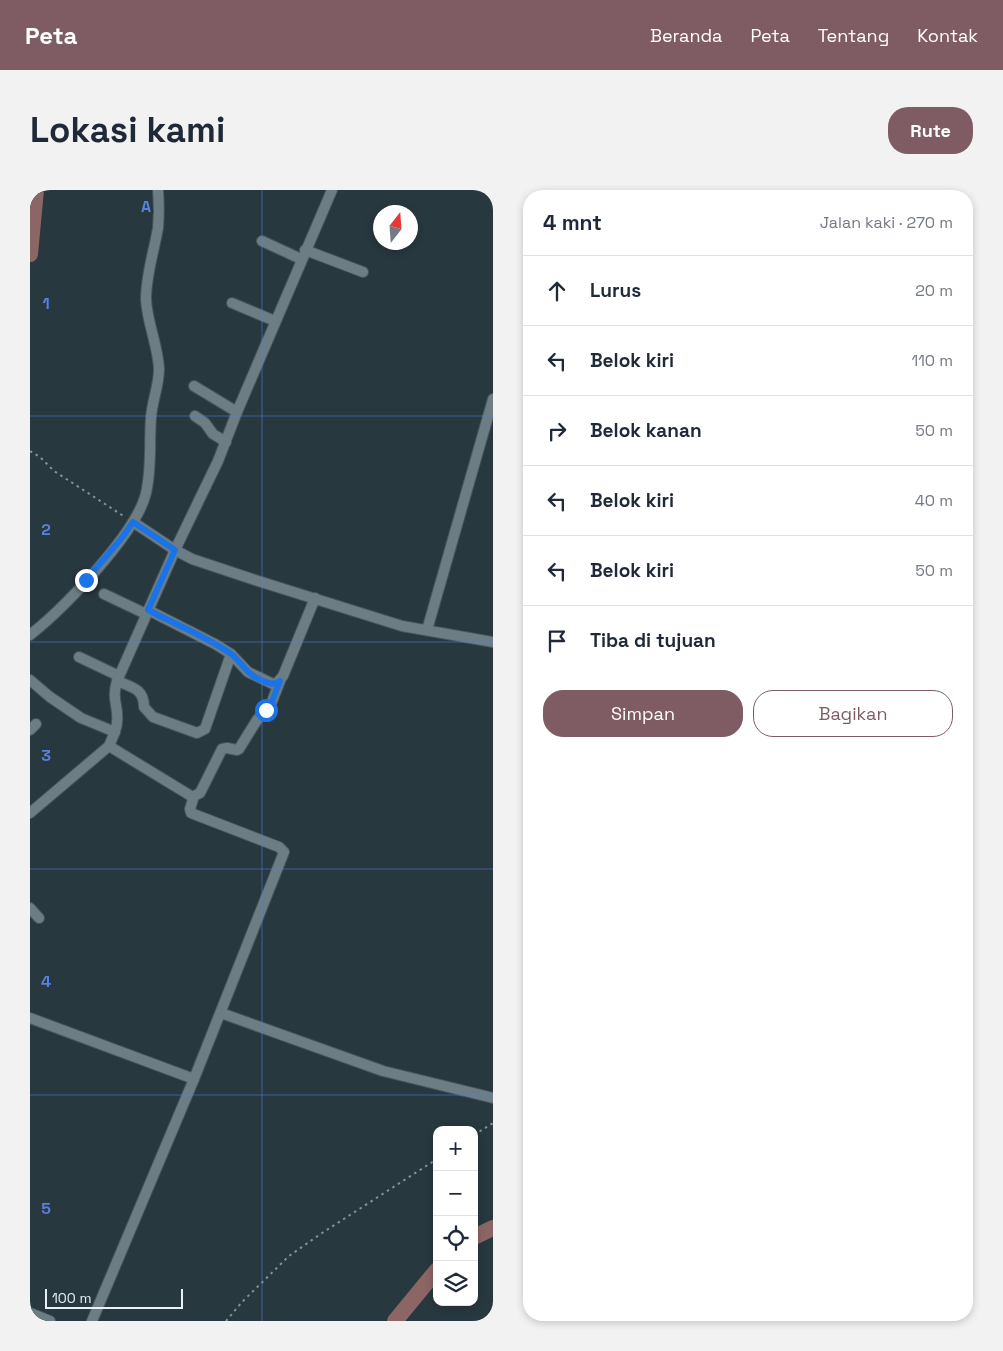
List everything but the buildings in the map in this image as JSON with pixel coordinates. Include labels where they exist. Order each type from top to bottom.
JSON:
[{"type":"street","points":[[30,635],[49,620],[121,539],[133,522],[146,492],[151,458],[151,415],[158,378],[156,350],[147,315],[146,296],[159,214],[158,190]]},
{"type":"street","points":[[30,813],[109,746],[117,721],[113,695],[118,678],[226,442],[275,321],[332,190]]},
{"type":"street","points":[[262,241],[363,272]]},
{"type":"street","points":[[232,303],[275,321]]},
{"type":"street","points":[[194,386],[237,412]]},
{"type":"street","points":[[427,630],[493,399]]},
{"type":"street","points":[[195,416],[205,423],[213,434],[226,442]]},
{"type":"street","points":[[133,522],[175,550],[201,562],[402,626],[493,642]]},
{"type":"street","points":[[104,594],[147,612],[232,654],[244,669],[255,677],[271,684],[280,681]]},
{"type":"street","points":[[192,797],[200,793],[222,749],[240,749],[257,720],[271,704],[315,598]]},
{"type":"street","points":[[79,657],[141,693],[144,697],[144,707],[153,717],[197,733],[205,728],[232,654]]},
{"type":"street","points":[[30,680],[80,718],[115,732]]},
{"type":"street","points":[[109,746],[192,797]]},
{"type":"street","points":[[92,1321],[194,1079],[284,852],[279,846],[192,813],[190,809],[192,797]]},
{"type":"street","points":[[30,908],[39,918]]},
{"type":"street","points":[[221,1013],[383,1071],[493,1098]]},
{"type":"street","points":[[30,1018],[194,1079]]},
{"type":"street","points":[[30,1313],[50,1321]]},
{"type":"path","points":[[30,451],[40,457],[54,471],[133,522]]},
{"type":"path","points":[[478,1132],[493,1123]]},
{"type":"path","points":[[226,1321],[242,1302],[289,1256],[433,1162]]},
{"type":"waterway","points":[[30,254],[36,190]]},
{"type":"waterway","points":[[478,1235],[493,1228]]},
{"type":"waterway","points":[[395,1321],[433,1275]]},
{"type":"route","points":[[86,580],[133,522],[175,550],[148,610],[232,654],[244,669],[255,677],[271,684],[280,681],[271,704],[266,710]]}]
